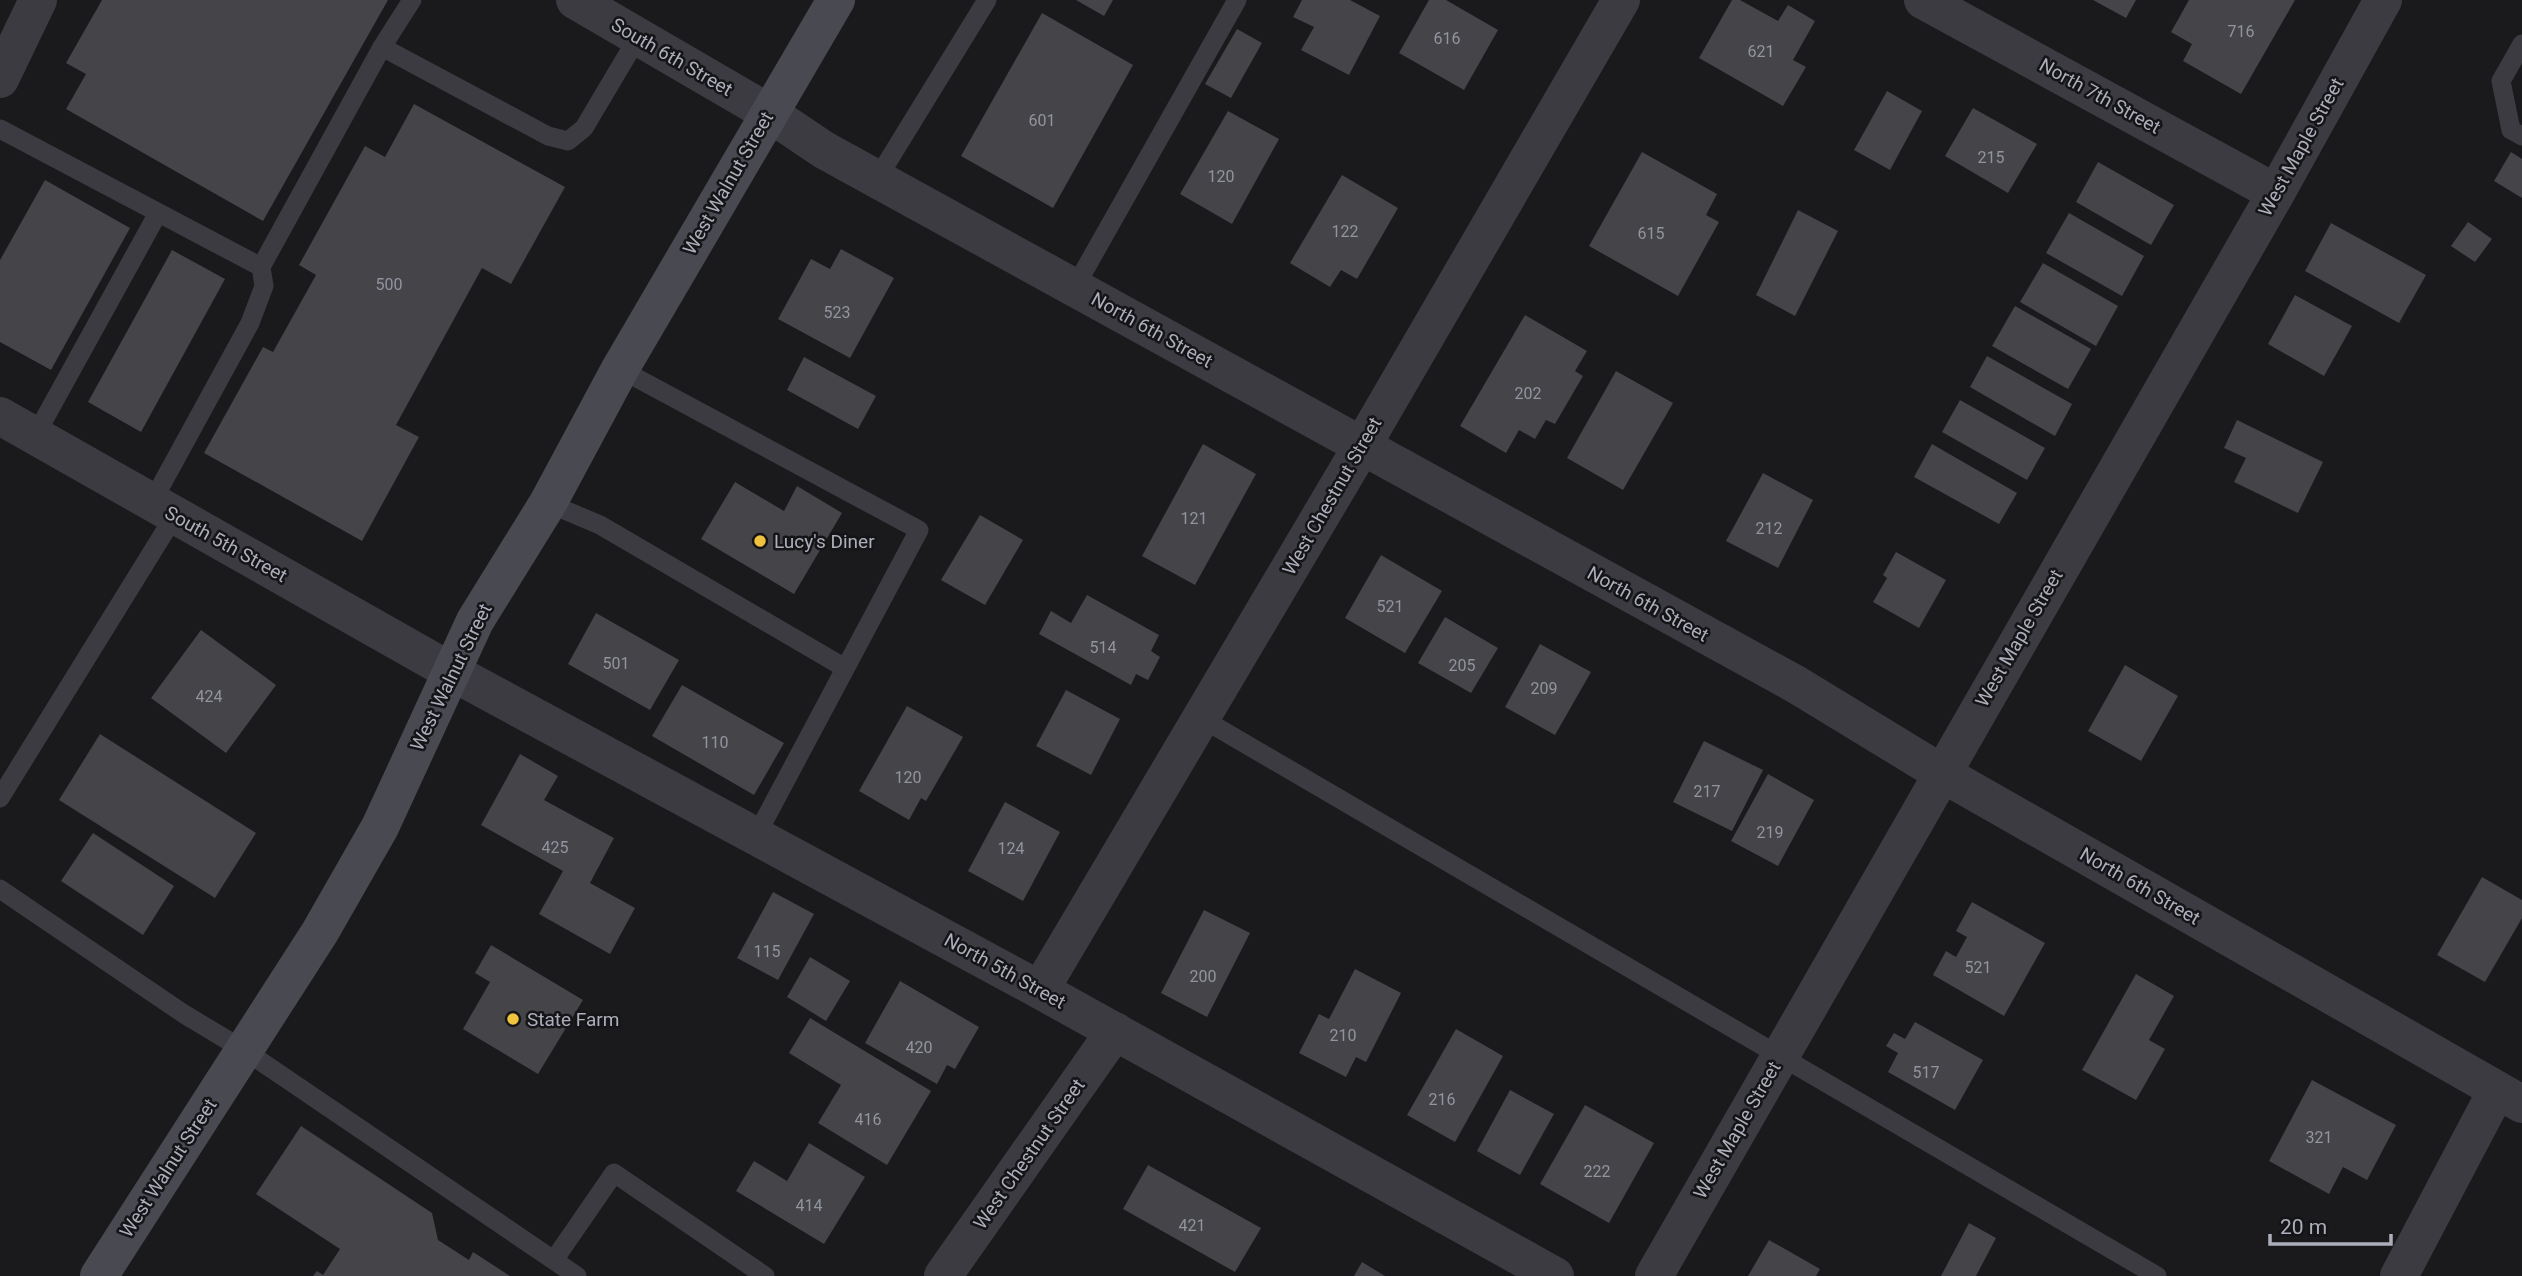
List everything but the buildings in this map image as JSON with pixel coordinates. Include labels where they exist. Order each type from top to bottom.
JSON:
[{"type":"main road","name":"West Walnut Street","points":[[99,1276],[320,932],[380,827],[475,621],[548,503],[620,369],[836,0]]},
{"type":"street","points":[[3,63],[38,0]]},
{"type":"street","name":"South 6th Street","points":[[575,0],[769,113]]},
{"type":"street","name":"West Chestnut Street","points":[[1040,990],[1362,446],[1621,0]]},
{"type":"street","name":"North 7th Street","points":[[1923,0],[2276,193]]},
{"type":"street","name":"West Maple Street","points":[[1654,1276],[2276,193],[2383,0]]},
{"type":"street","name":"North 6th Street","points":[[769,113],[824,150],[1797,685],[1943,774],[2509,1097]]},
{"type":"street","name":"South 5th Street","points":[[0,416],[452,672]]},
{"type":"street","name":"North 5th Street","points":[[452,672],[1115,1031],[1555,1276]]},
{"type":"street","name":"West Chestnut Street","points":[[943,1276],[1115,1031]]},
{"type":"street","points":[[2399,1276],[2509,1097]]},
{"type":"lane","points":[[0,798],[163,508],[250,323],[264,286],[261,267],[382,47],[412,0]]},
{"type":"lane","points":[[877,179],[987,0]]},
{"type":"lane","points":[[1075,287],[1237,0]]},
{"type":"lane","points":[[382,47],[548,136],[568,141],[584,128],[638,37]]},
{"type":"lane","points":[[2522,44],[2501,80],[2511,130],[2522,136]]},
{"type":"lane","points":[[0,129],[261,267]]},
{"type":"lane","points":[[35,436],[158,213]]},
{"type":"lane","points":[[620,369],[919,530],[756,836]]},
{"type":"lane","points":[[548,503],[600,525],[845,668]]},
{"type":"lane","points":[[1201,718],[2157,1276]]},
{"type":"lane","points":[[0,889],[184,1014],[244,1049],[577,1276]]},
{"type":"lane","points":[[554,1260],[614,1172],[765,1276]]},
{"type":"place","name":"Lucy's Diner","points":[[760,541]]},
{"type":"place","name":"State Farm","points":[[513,1019]]}]
